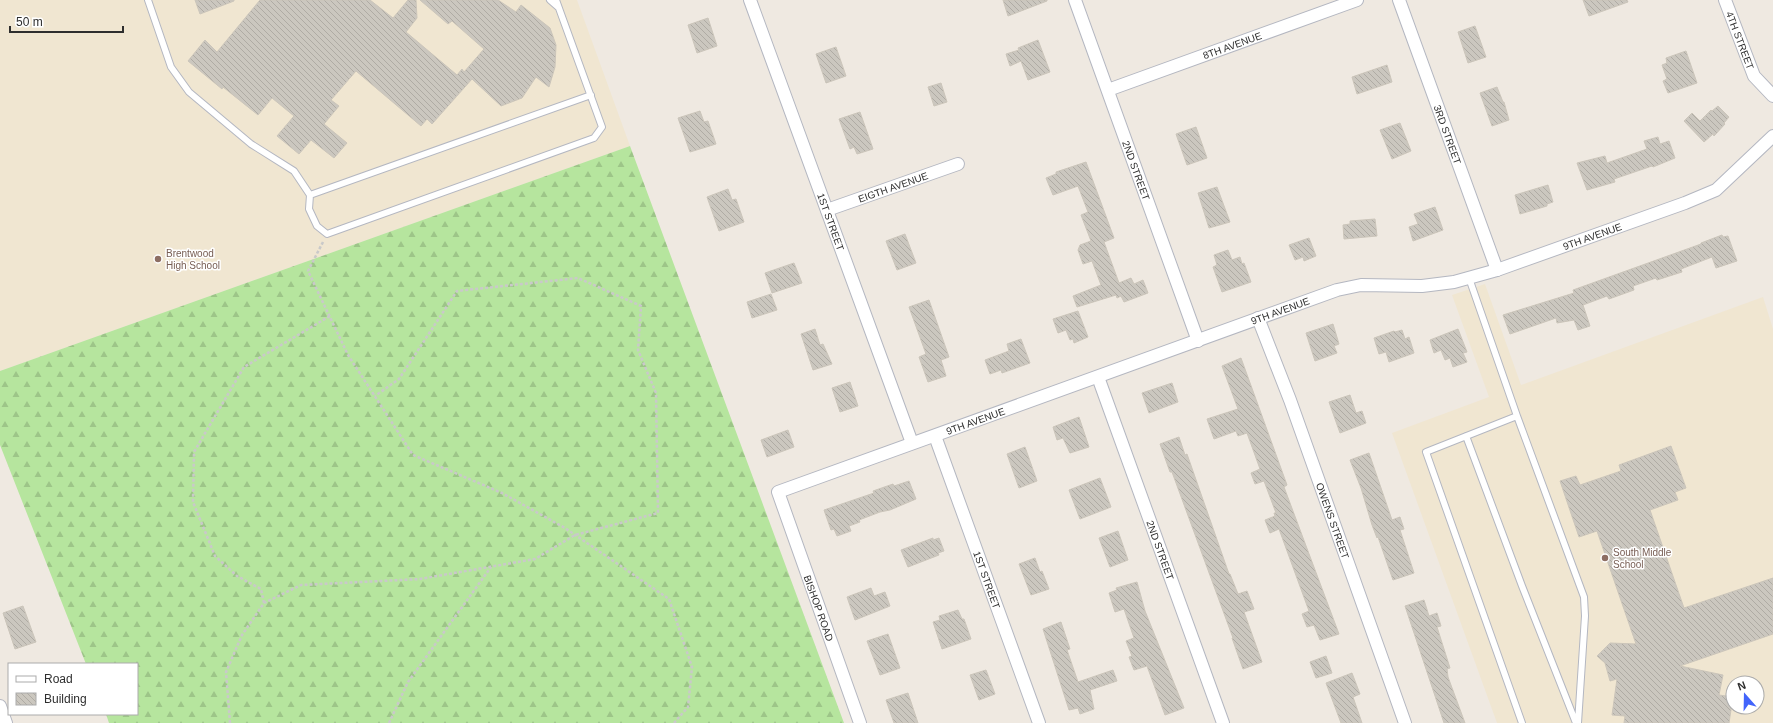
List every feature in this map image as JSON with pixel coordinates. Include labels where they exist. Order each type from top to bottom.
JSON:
[{"type":"street","name":"1ST STREET","points":[[750,0],[912,443]]},
{"type":"street","name":"2ND STREET","points":[[1075,0],[1198,341]]},
{"type":"street","name":"8TH AVENUE","points":[[1108,90],[1357,0]]},
{"type":"street","name":"3RD STREET","points":[[1399,0],[1496,270]]},
{"type":"street","name":"4TH STREET","points":[[1726,0],[1754,76],[1773,96]]},
{"type":"street","name":"9TH AVENUE","points":[[778,492],[1258,318],[1345,288],[1361,285],[1422,286],[1454,282],[1496,270],[1685,203],[1716,190],[1773,136]]},
{"type":"street","name":"EIGTH AVENUE","points":[[827,210],[958,164]]},
{"type":"street","name":"OWENS STREET","points":[[1258,318],[1290,400],[1405,723]]},
{"type":"street","name":"2ND STREET","points":[[1098,377],[1223,723]]},
{"type":"street","name":"1ST STREET","points":[[935,436],[1039,723]]},
{"type":"street","name":"BISHOP ROAD","points":[[778,492],[860,723]]},
{"type":"street","points":[[0,706],[6,723]]},
{"type":"lane","points":[[148,0],[171,67],[189,92],[251,144],[294,171],[310,195],[309,209],[317,226],[327,234],[594,138],[602,127],[556,0]]},
{"type":"lane","points":[[550,0],[559,8]]},
{"type":"lane","points":[[310,195],[591,95]]},
{"type":"lane","points":[[1469,278],[1584,597],[1585,616],[1577,723]]},
{"type":"lane","points":[[1518,416],[1426,452],[1522,723]]},
{"type":"lane","points":[[1466,436],[1522,586],[1577,723]]},
{"type":"path","points":[[327,234],[308,271],[348,355],[413,455],[502,493],[575,535],[669,599],[692,667],[688,707],[674,723]]},
{"type":"path","points":[[230,723],[226,672],[242,635],[264,603],[301,585],[420,579],[535,559],[575,535],[658,513],[656,393],[638,350],[641,306],[578,278],[456,291],[399,379],[375,396]]},
{"type":"path","points":[[264,603],[261,589],[236,576],[215,556],[193,502],[194,452],[244,367],[330,316]]},
{"type":"path","points":[[389,723],[408,682],[491,567]]},
{"type":"shaded area","name":"Brentwood High School","points":[[0,0],[577,0],[630,146],[0,371]]},
{"type":"shaded area","name":"South Middle School","points":[[1485,284],[1521,385],[1763,297],[1773,329],[1773,723],[1497,723],[1392,433],[1489,397],[1452,295]]},
{"type":"green space","points":[[630,146],[844,723],[109,723],[106,715],[138,715],[138,663],[86,663],[0,445],[0,371]]},
{"type":"building","points":[[195,0],[234,0],[234,1],[200,14]]},
{"type":"building","points":[[260,0],[370,0],[393,18],[408,0],[416,0],[417,18],[406,32],[457,75],[462,69],[464,72],[484,49],[452,21],[448,24],[420,0],[498,0],[516,12],[521,5],[550,28],[556,45],[555,67],[549,87],[536,77],[522,98],[501,106],[472,79],[432,124],[427,119],[421,126],[356,71],[331,100],[339,106],[324,124],[347,143],[334,158],[311,140],[299,154],[277,136],[294,116],[272,98],[258,115],[223,87],[222,89],[188,61],[205,40],[217,52]]},
{"type":"building","points":[[1003,0],[1047,0],[1047,1],[1008,16]]},
{"type":"building","points":[[1583,0],[1627,0],[1628,2],[1589,16]]},
{"type":"building","points":[[708,18],[717,46],[697,53],[688,25]]},
{"type":"building","points":[[1475,26],[1486,57],[1468,63],[1458,32]]},
{"type":"building","points":[[1038,40],[1050,72],[1028,80],[1021,61],[1010,66],[1006,54],[1019,50],[1018,48]]},
{"type":"building","points":[[836,47],[846,76],[826,83],[816,54]]},
{"type":"building","points":[[1686,51],[1697,83],[1668,93],[1663,81],[1667,79],[1662,65],[1667,63],[1666,58]]},
{"type":"building","points":[[1387,65],[1392,82],[1357,94],[1352,77]]},
{"type":"building","points":[[941,83],[947,102],[934,106],[928,87]]},
{"type":"building","points":[[1497,87],[1504,102],[1509,120],[1492,126],[1480,93]]},
{"type":"building","points":[[1718,106],[1729,117],[1714,136],[1713,134],[1704,142],[1684,121],[1692,113],[1700,121],[1711,110],[1712,111]]},
{"type":"building","points":[[700,111],[704,122],[708,121],[716,144],[690,152],[678,118]]},
{"type":"building","points":[[860,112],[873,149],[857,154],[854,147],[850,149],[839,119]]},
{"type":"building","points":[[1400,123],[1411,151],[1392,159],[1380,130]]},
{"type":"building","points":[[1196,127],[1207,158],[1187,165],[1176,134]]},
{"type":"building","points":[[1658,137],[1660,144],[1669,141],[1675,158],[1653,167],[1652,166],[1614,179],[1615,182],[1587,190],[1577,163],[1605,156],[1607,163],[1647,149],[1644,141]]},
{"type":"building","points":[[1086,162],[1114,238],[1104,242],[1119,283],[1131,278],[1134,284],[1143,280],[1148,293],[1124,302],[1121,296],[1117,298],[1116,295],[1077,307],[1073,296],[1101,285],[1092,261],[1083,264],[1078,250],[1080,245],[1091,241],[1081,215],[1088,212],[1078,186],[1053,195],[1046,178],[1056,174],[1056,172]]},
{"type":"building","points":[[1548,185],[1553,202],[1547,204],[1547,206],[1520,214],[1515,195]]},
{"type":"building","points":[[1217,187],[1230,222],[1209,228],[1198,193]]},
{"type":"building","points":[[728,189],[732,200],[736,199],[744,222],[719,231],[707,197]]},
{"type":"building","points":[[1435,207],[1443,230],[1413,241],[1409,227],[1418,224],[1414,214]]},
{"type":"building","points":[[1375,219],[1377,236],[1344,239],[1343,225],[1350,224],[1350,221]]},
{"type":"building","points":[[905,234],[916,263],[897,270],[886,241]]},
{"type":"building","points":[[1722,235],[1723,237],[1728,236],[1737,261],[1716,268],[1712,257],[1681,269],[1682,272],[1657,280],[1656,278],[1633,286],[1634,290],[1609,299],[1607,296],[1583,305],[1590,326],[1578,330],[1574,320],[1557,323],[1556,318],[1510,334],[1503,315],[1574,293],[1573,290]]},
{"type":"building","points":[[1309,238],[1316,256],[1304,261],[1303,257],[1295,260],[1289,245]]},
{"type":"building","points":[[1228,250],[1232,260],[1240,257],[1242,264],[1244,263],[1251,282],[1222,292],[1213,267],[1217,265],[1214,255]]},
{"type":"building","points":[[794,263],[802,283],[772,293],[765,273]]},
{"type":"building","points":[[771,294],[777,310],[752,318],[747,302]]},
{"type":"building","points":[[929,300],[949,357],[941,360],[946,376],[928,382],[919,357],[926,354],[909,307]]},
{"type":"building","points":[[1078,311],[1088,337],[1074,343],[1073,339],[1070,340],[1066,330],[1058,333],[1053,319]]},
{"type":"building","points":[[1333,324],[1339,344],[1334,346],[1337,353],[1315,361],[1306,333]]},
{"type":"building","points":[[815,329],[820,345],[823,344],[832,364],[813,370],[801,334]]},
{"type":"building","points":[[1458,329],[1467,352],[1463,353],[1467,362],[1453,367],[1450,358],[1445,360],[1441,350],[1434,353],[1430,340]]},
{"type":"building","points":[[1402,330],[1405,339],[1409,337],[1414,353],[1389,362],[1386,352],[1379,354],[1374,338],[1394,331]]},
{"type":"building","points":[[1021,339],[1030,363],[1002,373],[1001,370],[990,374],[985,360],[1009,351],[1007,344]]},
{"type":"building","points":[[1241,358],[1287,485],[1284,487],[1339,634],[1320,640],[1314,625],[1307,627],[1302,614],[1309,611],[1279,529],[1270,533],[1265,520],[1275,516],[1274,513],[1276,513],[1264,481],[1255,484],[1251,473],[1260,469],[1247,433],[1238,436],[1236,431],[1214,439],[1207,419],[1238,409],[1222,366]]},
{"type":"building","points":[[850,382],[858,406],[840,412],[832,388]]},
{"type":"building","points":[[1172,383],[1178,402],[1149,413],[1142,393]]},
{"type":"building","points":[[1350,395],[1356,413],[1362,411],[1366,423],[1340,433],[1329,402]]},
{"type":"building","points":[[1079,417],[1089,447],[1070,453],[1063,438],[1057,440],[1053,427]]},
{"type":"building","points":[[788,430],[794,447],[767,457],[761,440]]},
{"type":"building","points":[[1179,437],[1185,455],[1187,454],[1229,574],[1238,594],[1247,591],[1254,609],[1244,612],[1262,662],[1243,669],[1172,472],[1170,472],[1160,444]]},
{"type":"building","points":[[1671,446],[1686,488],[1675,492],[1678,500],[1650,510],[1684,608],[1773,578],[1773,634],[1680,666],[1723,675],[1719,695],[1725,696],[1725,715],[1730,715],[1729,723],[1624,723],[1625,716],[1612,715],[1617,679],[1610,681],[1605,663],[1597,656],[1610,643],[1636,644],[1597,531],[1579,537],[1560,481],[1576,476],[1580,485],[1621,471],[1619,465]]},
{"type":"building","points":[[1025,447],[1037,481],[1019,488],[1007,454]]},
{"type":"building","points":[[1369,453],[1392,520],[1400,517],[1404,529],[1400,530],[1414,573],[1393,580],[1378,537],[1377,538],[1372,525],[1361,488],[1350,460]]},
{"type":"building","points":[[1100,478],[1111,507],[1080,519],[1069,490]]},
{"type":"building","points":[[909,481],[916,499],[890,510],[859,520],[860,522],[849,526],[851,531],[837,536],[834,529],[831,530],[824,510],[874,493],[873,491],[893,484],[894,486]]},
{"type":"building","points":[[1118,531],[1128,560],[1110,567],[1099,538]]},
{"type":"building","points":[[933,538],[933,540],[939,538],[944,551],[938,553],[939,555],[908,567],[901,550]]},
{"type":"building","points":[[1035,558],[1040,572],[1042,571],[1049,589],[1031,595],[1019,564]]},
{"type":"building","points":[[1137,582],[1145,611],[1184,708],[1165,715],[1147,666],[1134,670],[1129,657],[1132,656],[1126,641],[1134,638],[1124,609],[1115,612],[1109,593],[1117,590],[1116,588]]},
{"type":"building","points":[[871,588],[874,596],[885,592],[890,606],[855,620],[847,597]]},
{"type":"building","points":[[1424,600],[1429,616],[1437,613],[1441,626],[1437,627],[1450,668],[1447,669],[1448,677],[1465,723],[1444,723],[1405,606]]},
{"type":"building","points":[[23,606],[36,642],[15,649],[3,613]]},
{"type":"building","points":[[958,610],[962,619],[964,619],[971,639],[942,649],[933,622],[940,620],[939,616]]},
{"type":"building","points":[[1061,622],[1070,649],[1067,650],[1078,682],[1113,670],[1117,681],[1090,690],[1094,709],[1080,714],[1078,708],[1069,710],[1043,629]]},
{"type":"building","points":[[888,634],[900,668],[880,675],[867,641]]},
{"type":"building","points":[[1326,656],[1332,673],[1316,678],[1310,662]]},
{"type":"building","points":[[986,670],[995,694],[979,700],[970,675]]},
{"type":"building","points":[[1352,673],[1360,694],[1353,697],[1362,723],[1341,723],[1326,683]]},
{"type":"building","points":[[908,693],[918,723],[894,723],[886,700]]},
{"type":"place","name":"Brentwood High School","points":[[158,259]]},
{"type":"place","name":"South Middle School","points":[[1605,558]]}]
